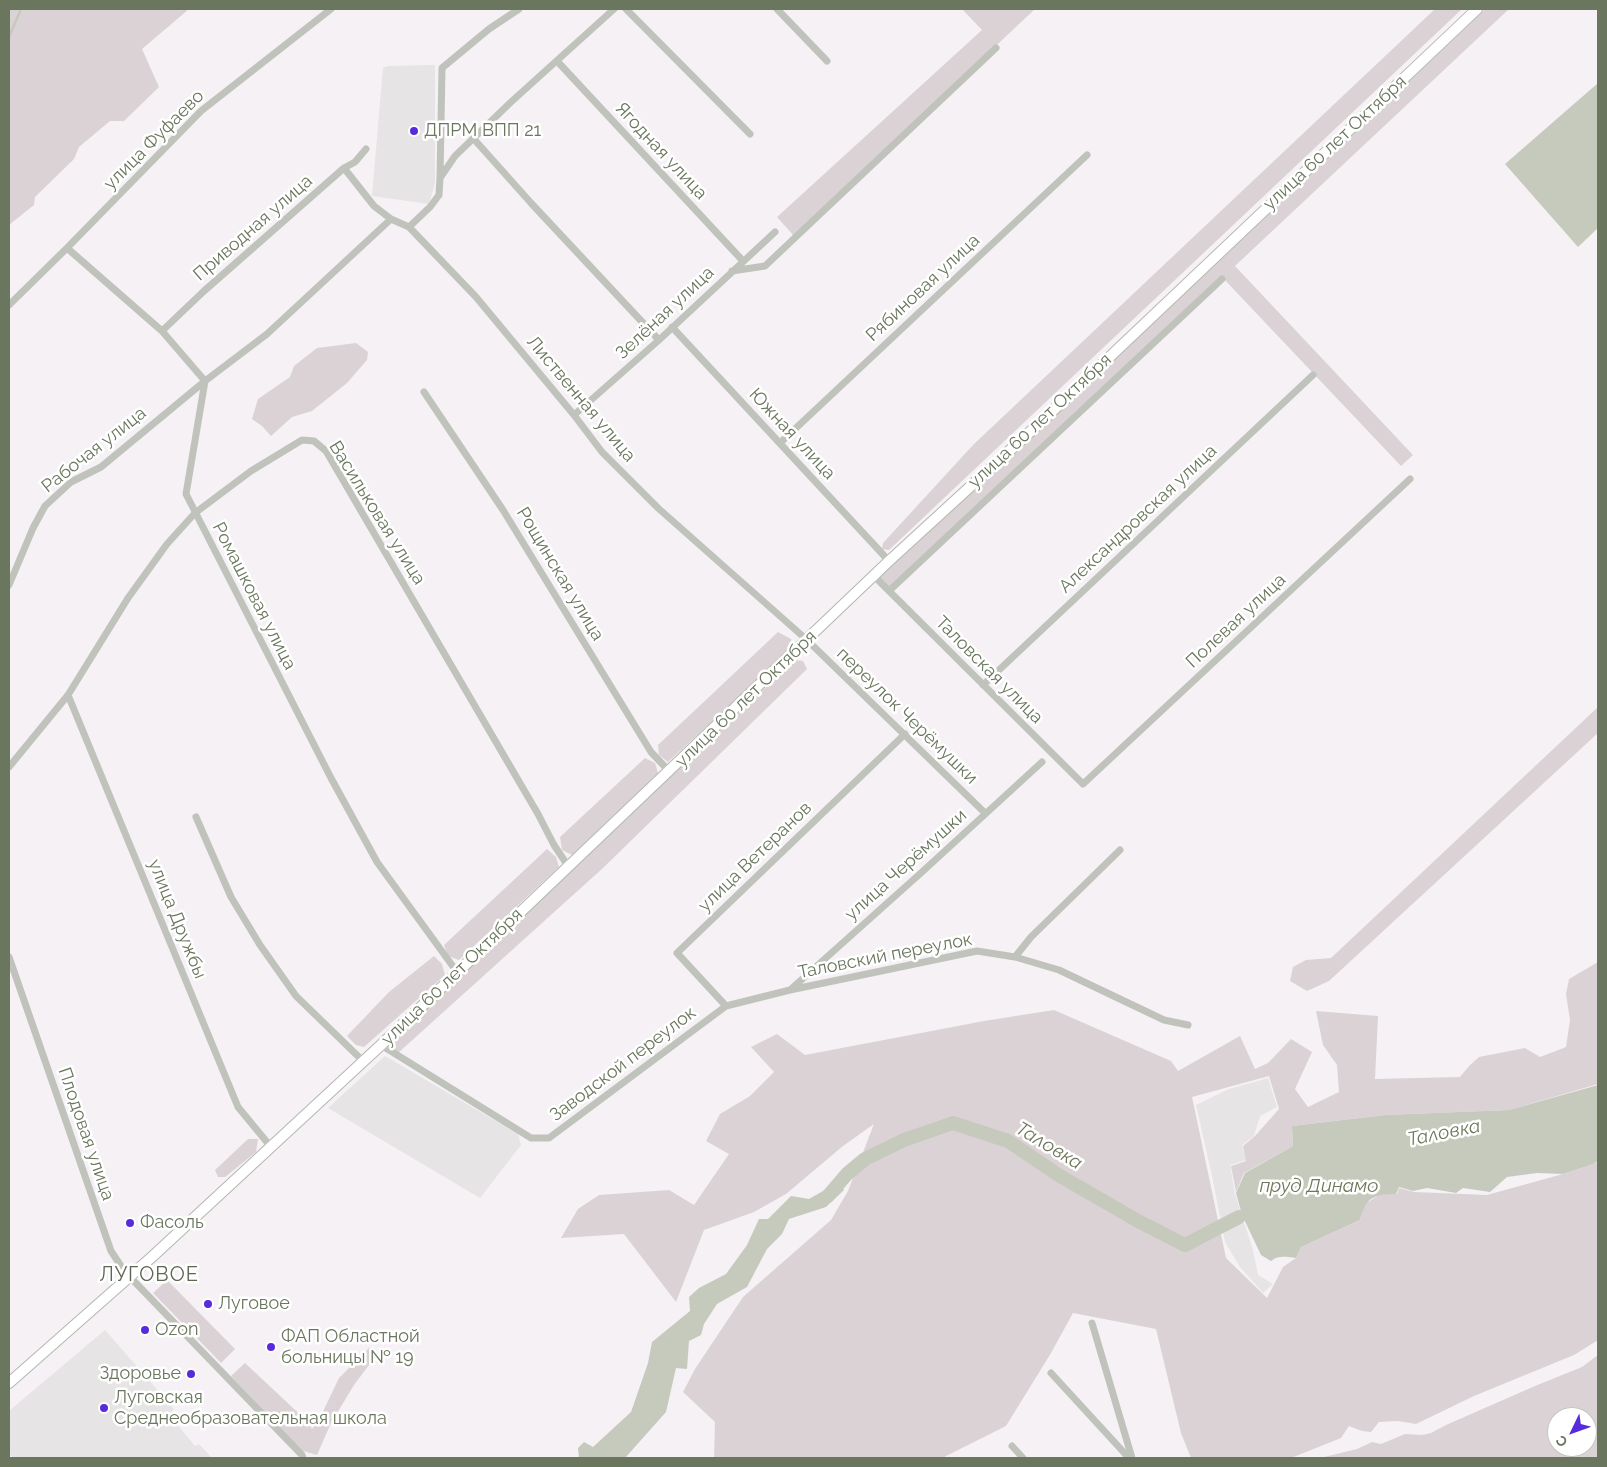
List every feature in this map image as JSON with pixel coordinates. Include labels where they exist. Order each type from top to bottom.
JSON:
[{"type":"street","name":"улица Фуфаево","points":[[9,305],[68,248],[201,111],[332,9]]},
{"type":"street","points":[[409,227],[430,207],[439,195],[442,68],[490,29],[519,9]]},
{"type":"street","points":[[440,178],[455,156],[473,138],[614,9]]},
{"type":"street","points":[[626,9],[750,134]]},
{"type":"street","points":[[777,9],[827,61]]},
{"type":"street","name":"улица 60 лет Октября","points":[[9,1383],[130,1276],[381,1045],[874,576],[1050,413],[1477,9]]},
{"type":"street","points":[[732,271],[765,266],[996,48]]},
{"type":"street","name":"Ягодная улица","points":[[557,61],[743,262]]},
{"type":"street","points":[[473,138],[530,203],[658,340]]},
{"type":"street","name":"Приводная улица","points":[[162,331],[204,291],[366,150]]},
{"type":"street","name":"Рябиновая улица","points":[[780,443],[1087,154]]},
{"type":"street","name":"Лиственная улица","points":[[344,168],[374,206],[391,219],[409,227],[476,297],[574,415],[602,452],[658,508],[807,640]]},
{"type":"street","name":"Рабочая улица","points":[[9,585],[12,573],[45,506],[71,482],[101,467],[205,381],[267,334],[391,219]]},
{"type":"street","name":"Зелёная улица","points":[[574,415],[775,232]]},
{"type":"street","points":[[68,248],[162,331],[205,381]]},
{"type":"street","points":[[889,592],[1222,279]]},
{"type":"street","name":"Южная улица","points":[[672,327],[889,562]]},
{"type":"street","name":"Александровская улица","points":[[983,685],[1313,375]]},
{"type":"street","name":"Ромашковая улица","points":[[205,381],[186,494],[326,770],[377,862],[457,972]]},
{"type":"street","name":"Рощинская улица","points":[[424,392],[503,510],[651,752],[669,771]]},
{"type":"street","name":"Васильковая улица","points":[[9,767],[68,696],[128,598],[167,544],[195,513],[251,471],[302,440],[314,441],[326,451],[538,814],[554,845],[568,866]]},
{"type":"street","name":"Полевая улица","points":[[1082,784],[1410,479]]},
{"type":"street","name":"Таловская улица","points":[[874,576],[1082,784]]},
{"type":"street","name":"переулок Черёмушки","points":[[807,640],[985,813]]},
{"type":"street","name":"улица Дружбы","points":[[68,696],[238,1108],[271,1147]]},
{"type":"street","name":"улица Ветеранов","points":[[726,1006],[677,953],[905,734]]},
{"type":"street","name":"улица Черёмушки","points":[[790,990],[1042,762]]},
{"type":"street","points":[[196,817],[231,897],[260,945],[296,996],[363,1061]]},
{"type":"street","points":[[1015,957],[1031,936],[1120,850]]},
{"type":"street","name":"Таловский переулок","points":[[726,1006],[790,990],[977,951],[1015,957],[1059,970],[1164,1020],[1188,1025]]},
{"type":"street","name":"Плодовая улица","points":[[9,957],[111,1251],[130,1276],[304,1458]]},
{"type":"street","name":"Заводской переулок","points":[[381,1045],[532,1138],[549,1138],[726,1006]]},
{"type":"street","points":[[1092,1323],[1131,1458]]},
{"type":"street","points":[[1050,1373],[1131,1458]]},
{"type":"street","points":[[1012,1446],[1023,1458]]},
{"type":"shaded area","points":[[9,9],[189,9],[142,49],[159,87],[124,121],[110,121],[79,147],[74,159],[35,197],[34,205],[9,225]]},
{"type":"shaded area","points":[[962,9],[1035,9],[794,236],[777,217],[982,30]]},
{"type":"shaded area","points":[[1435,9],[1462,9],[889,550],[882,549],[883,543],[973,445]]},
{"type":"shaded area","points":[[1485,9],[1509,9],[1235,266],[1413,455],[1401,466],[1222,277],[888,588],[879,584],[880,577]]},
{"type":"shaded area","points":[[435,65],[435,183],[429,204],[372,196],[383,68],[388,66]]},
{"type":"shaded area","points":[[356,343],[368,352],[367,360],[347,383],[312,411],[292,417],[271,436],[252,419],[258,399],[290,377],[294,366],[317,348]]},
{"type":"shaded area","points":[[778,632],[791,639],[794,646],[668,762],[659,755],[658,745]]},
{"type":"shaded area","points":[[795,660],[803,661],[807,669],[603,868],[398,1053],[388,1046],[394,1035]]},
{"type":"shaded area","points":[[1598,707],[1598,733],[1329,981],[1307,991],[1290,981],[1293,967],[1306,960],[1331,958]]},
{"type":"shaded area","points":[[645,758],[655,763],[658,773],[572,855],[562,850],[560,837]]},
{"type":"shaded area","points":[[547,849],[556,857],[559,867],[459,960],[448,956],[444,945]]},
{"type":"shaded area","points":[[434,956],[442,964],[445,975],[364,1047],[356,1045],[347,1036],[389,992]]},
{"type":"shaded area","points":[[1598,962],[1598,1084],[1509,1110],[1385,1115],[1292,1126],[1293,1146],[1244,1173],[1236,1192],[1231,1166],[1246,1161],[1243,1146],[1255,1136],[1279,1109],[1269,1076],[1192,1097],[1226,1258],[1267,1298],[1283,1267],[1296,1258],[1301,1247],[1360,1220],[1364,1205],[1380,1194],[1397,1194],[1399,1188],[1414,1192],[1487,1195],[1563,1174],[1598,1162],[1598,1340],[1574,1355],[1474,1396],[1416,1424],[1398,1421],[1379,1422],[1371,1432],[1349,1426],[1341,1438],[1291,1458],[1191,1458],[1181,1433],[1156,1329],[1073,1313],[1006,1426],[944,1458],[714,1458],[715,1422],[683,1392],[695,1369],[743,1297],[831,1220],[848,1191],[874,1124],[843,1146],[786,1194],[754,1212],[704,1230],[676,1302],[624,1234],[561,1238],[578,1209],[599,1195],[669,1190],[694,1205],[729,1154],[706,1141],[720,1114],[750,1096],[774,1072],[751,1047],[777,1034],[805,1055],[984,1021],[1054,1010],[1171,1061],[1178,1071],[1240,1036],[1255,1069],[1268,1063],[1291,1039],[1312,1052],[1295,1089],[1308,1107],[1339,1092],[1337,1065],[1323,1045],[1316,1011],[1378,1016],[1375,1079],[1460,1077],[1479,1057],[1525,1048],[1540,1057],[1566,1047],[1570,1020],[1566,994],[1569,979]]},
{"type":"shaded area","points":[[385,1056],[518,1134],[521,1145],[480,1198],[328,1108]]},
{"type":"shaded area","points":[[1268,1078],[1277,1107],[1260,1116],[1254,1136],[1242,1145],[1246,1160],[1230,1165],[1235,1194],[1253,1250],[1258,1275],[1273,1284],[1263,1293],[1240,1267],[1225,1242],[1196,1105],[1229,1089]]},
{"type":"shaded area","points":[[248,1139],[258,1139],[256,1152],[225,1177],[218,1177],[215,1170]]},
{"type":"shaded area","points":[[167,1280],[235,1349],[221,1363],[153,1293]]},
{"type":"shaded area","points":[[105,1330],[174,1409],[169,1415],[195,1446],[199,1444],[212,1458],[13,1458],[9,1453],[9,1411]]},
{"type":"shaded area","points":[[370,1347],[375,1357],[354,1385],[331,1423],[317,1455],[300,1450],[231,1376],[245,1363],[309,1423],[312,1429],[318,1422],[339,1378]]},
{"type":"shaded area","points":[[1598,1355],[1598,1458],[1320,1458],[1357,1449],[1372,1442],[1381,1444],[1405,1434],[1422,1435],[1431,1433],[1582,1367]]},
{"type":"water","points":[[1598,83],[1598,228],[1578,247],[1505,164]]},
{"type":"water","name":"пруд Динамо","points":[[1598,1085],[1598,1161],[1593,1164],[1563,1174],[1537,1173],[1507,1177],[1490,1192],[1463,1188],[1456,1193],[1427,1188],[1413,1191],[1399,1187],[1396,1194],[1372,1198],[1365,1206],[1360,1220],[1301,1247],[1296,1258],[1280,1257],[1271,1261],[1261,1255],[1242,1215],[1236,1193],[1245,1173],[1293,1146],[1292,1126],[1385,1115],[1509,1110]]},
{"type":"water","points":[[839,1182],[844,1190],[826,1207],[789,1219],[782,1234],[767,1249],[747,1287],[717,1304],[704,1324],[701,1335],[689,1341],[687,1369],[676,1368],[666,1412],[625,1458],[579,1458],[578,1448],[584,1442],[593,1447],[631,1412],[648,1363],[652,1342],[690,1311],[689,1297],[699,1288],[726,1274],[747,1245],[759,1219],[768,1219],[791,1196],[809,1199]]},
{"type":"waterway","points":[[9,37],[21,9]]},
{"type":"waterway","name":"Таловка","points":[[828,1196],[847,1174],[865,1159],[904,1140],[953,1123],[1008,1141],[1060,1176],[1138,1221],[1185,1245],[1239,1217]]},
{"type":"waterway","name":"Таловка","points":[[1239,1217],[1244,1214]]},
{"type":"place","name":"ДПРМ ВПП 21","points":[[414,131]]},
{"type":"place","name":"Фасоль","points":[[130,1223]]},
{"type":"place","name":"Луговое","points":[[208,1304]]},
{"type":"place","name":"Ozon","points":[[145,1330]]},
{"type":"place","name":"ФАП Областной больницы № 19","points":[[271,1347]]},
{"type":"place","name":"Здоровье","points":[[191,1374]]},
{"type":"place","name":"Луговская Среднеобразовательная школа","points":[[104,1408]]},
{"type":"district","name":"ЛУГОВОЕ","points":[[149,1275]]}]
